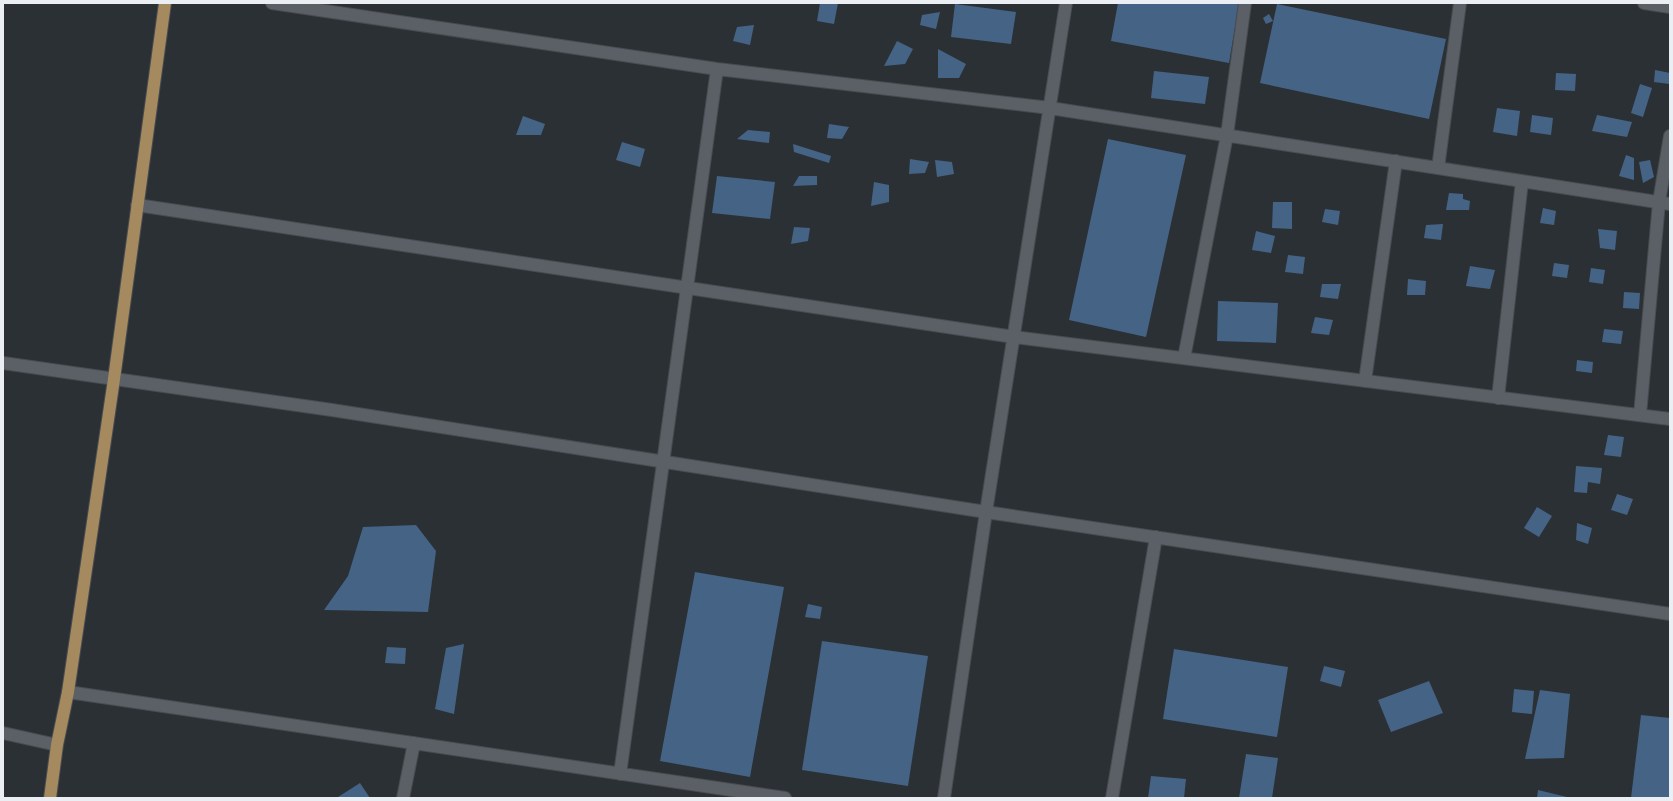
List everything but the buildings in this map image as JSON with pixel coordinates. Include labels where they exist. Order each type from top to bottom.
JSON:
[{"type":"main road","points":[[50,798],[57,745],[68,692],[114,379],[165,3]]},
{"type":"street","points":[[272,3],[717,69],[1050,108],[1664,203]]},
{"type":"street","points":[[944,798],[986,512],[1066,3]]},
{"type":"street","points":[[1184,358],[1227,135],[1245,3]]},
{"type":"street","points":[[1438,168],[1460,3]]},
{"type":"street","points":[[1644,3],[1670,7]]},
{"type":"street","points":[[620,774],[688,289],[717,69]]},
{"type":"street","points":[[1640,415],[1670,136]]},
{"type":"street","points":[[1365,381],[1396,161]]},
{"type":"street","points":[[1498,398],[1522,181]]},
{"type":"street","points":[[137,205],[1014,337],[1670,419]]},
{"type":"street","points":[[3,363],[332,410],[663,460],[986,512],[1670,614]]},
{"type":"street","points":[[1112,798],[1156,537]]},
{"type":"street","points":[[68,692],[785,798]]},
{"type":"street","points":[[3,733],[57,745]]},
{"type":"street","points":[[403,798],[414,743]]}]
